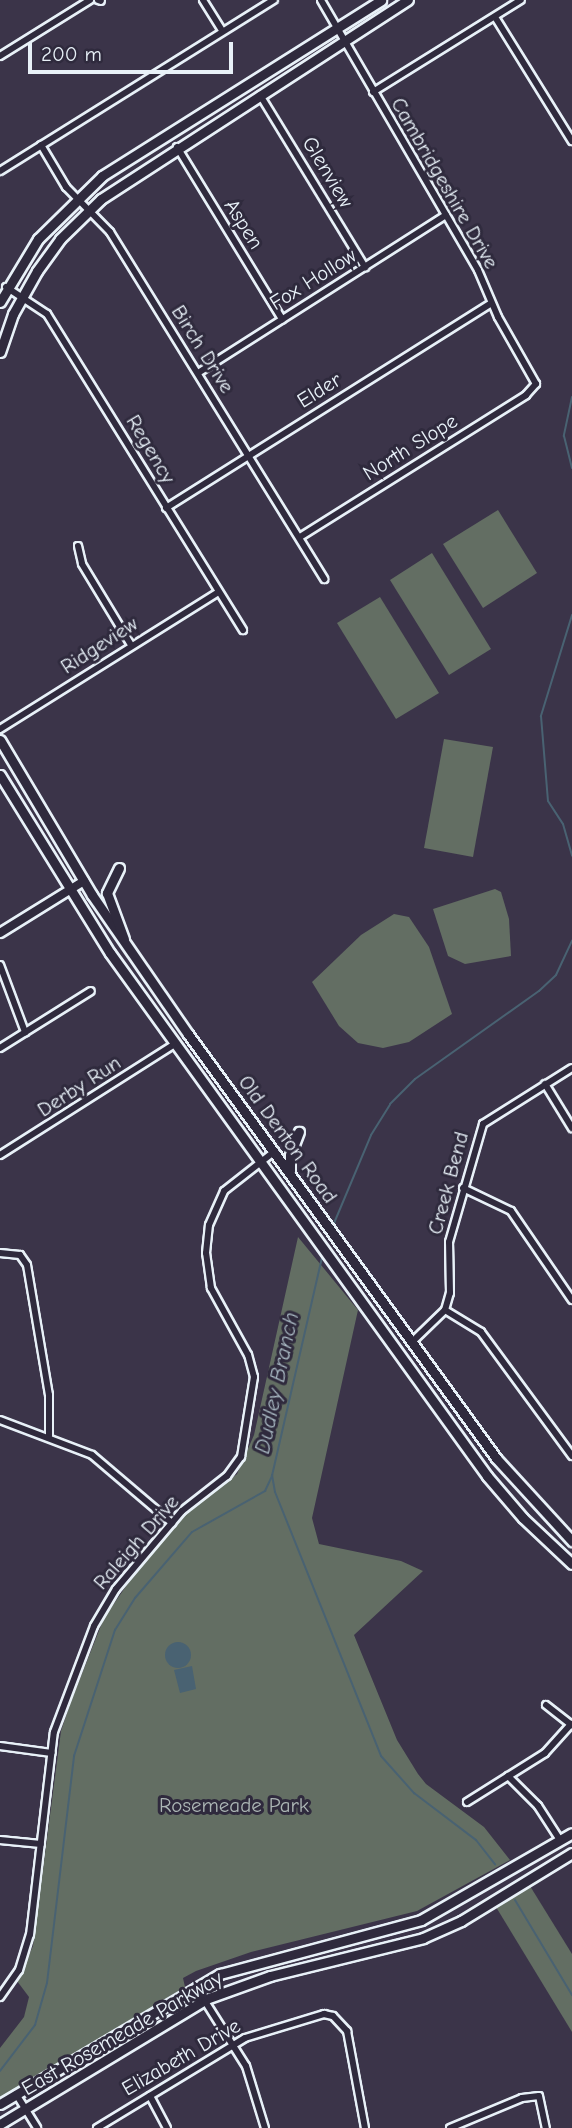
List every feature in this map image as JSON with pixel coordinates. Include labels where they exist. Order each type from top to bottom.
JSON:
[{"type":"main road","points":[[0,302],[6,287],[38,239],[76,198],[119,165],[381,0]]},
{"type":"main road","points":[[0,352],[22,296],[60,239],[89,210],[128,178],[408,0]]},
{"type":"main road","name":"Old Denton Road","points":[[0,740],[84,881],[124,940],[513,1479],[572,1541]]},
{"type":"main road","name":"Old Denton Road","points":[[0,775],[71,889],[176,1044],[303,1221],[506,1500],[572,1564]]},
{"type":"main road","points":[[119,868],[107,893],[124,940]]},
{"type":"main road","points":[[290,1172],[290,1155],[299,1132]]},
{"type":"main road","points":[[399,1352],[412,1342]]},
{"type":"main road","name":"East Rosemeade Parkway","points":[[0,2104],[195,1986],[251,1962],[366,1938],[421,1920],[572,1833]]},
{"type":"main road","points":[[560,1840],[571,1856]]},
{"type":"main road","name":"East Rosemeade Parkway","points":[[0,2124],[206,1999],[259,1979],[423,1938],[461,1921],[571,1856]]},
{"type":"street","points":[[0,56],[90,0]]},
{"type":"street","points":[[203,0],[222,31]]},
{"type":"street","points":[[0,171],[274,0]]},
{"type":"street","name":"Cambridgeshire Drive","points":[[321,0],[347,40],[373,92],[446,215],[536,384]]},
{"type":"street","points":[[373,92],[521,0]]},
{"type":"street","points":[[495,16],[572,141]]},
{"type":"street","name":"Glenview","points":[[260,95],[365,267]]},
{"type":"street","name":"Birch Drive","points":[[41,145],[76,198],[110,232],[324,579]]},
{"type":"street","name":"Aspen","points":[[177,147],[282,319]]},
{"type":"street","name":"Fox Hollow","points":[[198,373],[446,215]]},
{"type":"street","name":"Regency","points":[[6,287],[47,314],[243,630]]},
{"type":"street","name":"Elder","points":[[166,508],[491,303]]},
{"type":"street","name":"North Slope","points":[[300,537],[526,395],[536,384]]},
{"type":"street","points":[[78,546],[82,564],[131,645]]},
{"type":"street","name":"Ridgeview","points":[[0,729],[218,592]]},
{"type":"street","points":[[0,933],[84,881]]},
{"type":"street","points":[[0,964],[25,1032]]},
{"type":"street","points":[[0,1048],[91,991]]},
{"type":"street","name":"Derby Run","points":[[0,1154],[176,1044]]},
{"type":"street","name":"Creek Bend","points":[[445,1310],[450,1293],[449,1242],[483,1124],[572,1068]]},
{"type":"street","points":[[545,1084],[572,1128]]},
{"type":"street","name":"Raleigh Drive","points":[[0,1997],[23,1961],[41,1844],[54,1732],[94,1624],[116,1589],[172,1523],[227,1476],[243,1448],[254,1377],[248,1355],[212,1288],[206,1253],[209,1225],[224,1191],[275,1151]]},
{"type":"street","points":[[463,1188],[511,1211],[572,1300]]},
{"type":"street","points":[[0,1254],[20,1255],[27,1265],[49,1395],[49,1436]]},
{"type":"street","points":[[412,1342],[440,1319],[445,1310],[481,1332],[572,1456]]},
{"type":"street","points":[[0,1420],[49,1436],[92,1455],[172,1523]]},
{"type":"street","points":[[467,1802],[561,1741],[572,1725],[546,1705]]},
{"type":"street","points":[[0,1746],[52,1753]]},
{"type":"street","points":[[508,1776],[538,1807],[560,1840]]},
{"type":"street","points":[[0,1840],[41,1844]]},
{"type":"street","points":[[195,1986],[206,1999],[251,2078],[265,2128]]},
{"type":"street","name":"Elizabeth Drive","points":[[97,2128],[234,2045],[287,2023],[333,2015],[347,2031],[365,2128]]},
{"type":"street","points":[[16,2094],[37,2128]]},
{"type":"street","points":[[150,2096],[167,2128]]},
{"type":"street","points":[[450,2128],[522,2098],[539,2096],[546,2128]]},
{"type":"green space","points":[[498,510],[537,573],[483,608],[443,544]]},
{"type":"green space","points":[[432,553],[491,649],[449,675],[390,580]]},
{"type":"green space","points":[[380,597],[439,693],[396,719],[337,623]]},
{"type":"green space","points":[[444,739],[493,747],[473,857],[424,848]]},
{"type":"green space","points":[[495,889],[501,892],[509,919],[511,956],[465,964],[448,956],[433,909]]},
{"type":"green space","points":[[394,914],[409,917],[429,947],[452,1014],[409,1042],[383,1048],[358,1043],[339,1026],[312,982],[361,935]]},
{"type":"green space","name":"Rosemeade Park","points":[[298,1237],[358,1310],[312,1518],[319,1544],[401,1561],[423,1571],[354,1635],[397,1740],[418,1774],[426,1784],[484,1827],[510,1860],[417,1911],[251,1952],[196,1971],[183,1978],[185,1987],[0,2099],[0,2048],[24,2017],[29,1997],[17,1981],[33,1946],[61,1731],[70,1704],[104,1618],[131,1579],[185,1515],[237,1474],[254,1435]]},
{"type":"green space","points":[[530,1886],[572,1954],[572,2032],[496,1907]]},
{"type":"water","points":[[178,1642],[187,1646],[191,1655],[187,1664],[178,1668],[169,1664],[165,1655],[169,1646]]},
{"type":"water","points":[[192,1666],[196,1689],[180,1693],[174,1670]]},
{"type":"waterway","name":"Dudley Branch","points":[[572,397],[564,436],[572,468]]},
{"type":"waterway","name":"Dudley Branch","points":[[572,615],[541,716],[548,801],[563,824],[572,856]]},
{"type":"waterway","name":"Dudley Branch","points":[[332,1228],[371,1135],[390,1104],[415,1079],[539,991],[556,975],[572,940]]},
{"type":"waterway","name":"Dudley Branch","points":[[323,1253],[272,1475],[275,1492],[381,1756],[414,1793],[476,1840],[495,1864]]},
{"type":"waterway","points":[[0,2071],[35,2025],[47,1983],[74,1756],[115,1630],[135,1598],[192,1532],[265,1491],[272,1476]]},
{"type":"waterway","name":"Dudley Branch","points":[[515,1900],[572,1995]]}]
